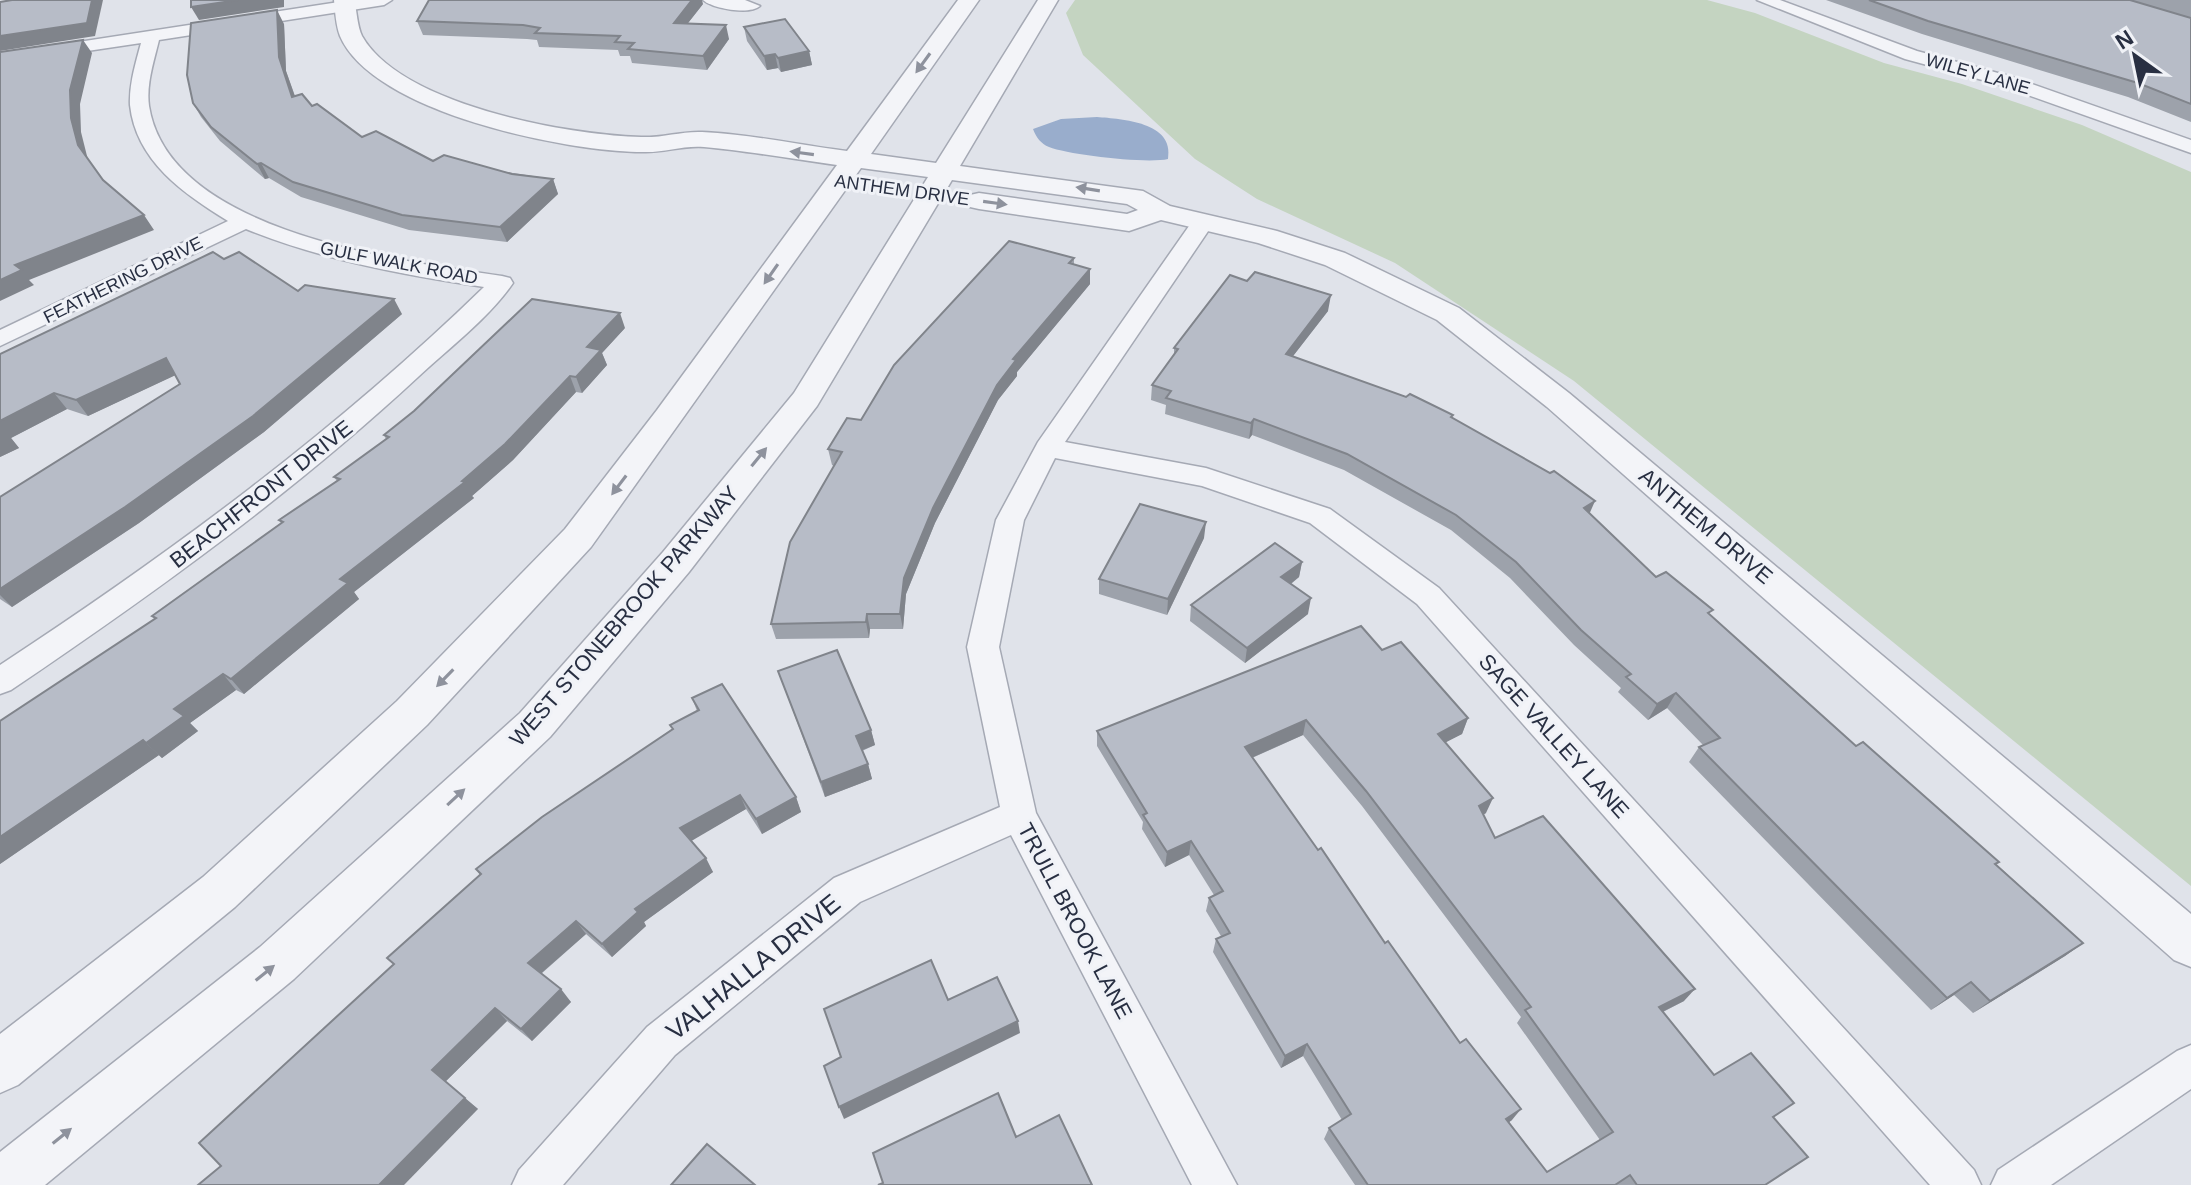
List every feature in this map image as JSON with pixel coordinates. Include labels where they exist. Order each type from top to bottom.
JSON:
[{"type":"street","points":[[0,59],[343,3],[384,0]]},
{"type":"street","points":[[711,0],[752,6]]},
{"type":"street","points":[[0,1067],[219,892],[412,713],[578,538],[669,417],[969,0]]},
{"type":"street","name":"WEST STONEBROOK PARKWAY","points":[[2,1185],[277,963],[535,725],[676,562],[806,399],[1048,0]]},
{"type":"street","name":"WILEY LANE","points":[[1765,0],[1911,55],[2003,80],[2191,147]]},
{"type":"street","name":"ANTHEM DRIVE","points":[[343,3],[348,32],[365,56],[393,80],[434,101],[516,126],[644,145],[677,160],[845,171],[937,183],[1129,223],[1161,212],[1204,221],[1335,259],[1448,314],[1569,410],[2191,944]]},
{"type":"street","name":"GULF WALK ROAD","points":[[151,36],[140,107],[149,137],[169,167],[183,181],[245,221],[344,255],[502,283]]},
{"type":"street","name":"FEATHERING DRIVE","points":[[0,339],[245,221]]},
{"type":"street","name":"TRULL BROOK LANE","points":[[1204,221],[1047,448],[1010,520],[983,647],[1019,815],[1215,1185]]},
{"type":"street","name":"BEACHFRONT DRIVE","points":[[0,681],[127,595],[276,484],[392,388],[502,283]]},
{"type":"street","name":"SAGE VALLEY LANE","points":[[1047,448],[1206,477],[1320,516],[1428,596],[1959,1185]]},
{"type":"street","name":"VALHALLA DRIVE","points":[[534,1185],[661,1041],[847,890],[1019,815]]},
{"type":"street","points":[[2013,1185],[2191,1065]]},
{"type":"green space","points":[[1075,0],[1707,0],[1755,13],[1884,63],[1962,84],[2082,125],[2191,172],[2191,886],[1574,381],[1395,263],[1257,199],[1195,159],[1083,55],[1066,13]]},
{"type":"water","points":[[1097,117],[1132,121],[1155,130],[1168,147],[1168,159],[1126,160],[1059,150],[1044,144],[1033,129],[1061,119]]},
{"type":"building","points":[[92,0],[87,23],[0,36],[0,2]]},
{"type":"building","points":[[191,0],[238,0],[191,7]]},
{"type":"building","points":[[429,0],[692,0],[674,23],[726,25],[703,56],[628,49],[634,43],[615,42],[620,36],[535,33],[540,28],[523,25],[417,21]]},
{"type":"building","points":[[1869,0],[2130,0],[2191,18],[2191,104],[2138,83],[1928,21]]},
{"type":"building","points":[[277,10],[279,57],[292,97],[302,94],[312,106],[317,104],[362,137],[376,131],[433,161],[444,155],[512,174],[553,179],[500,227],[402,215],[293,182],[261,163],[257,164],[211,127],[193,103],[187,75],[191,23]]},
{"type":"building","points":[[785,19],[809,51],[778,58],[775,54],[764,56],[744,27]]},
{"type":"building","points":[[83,40],[70,90],[71,118],[78,145],[103,180],[144,215],[15,265],[22,270],[0,280],[0,52]]},
{"type":"building","points":[[1009,241],[1074,258],[1069,263],[1090,269],[1013,359],[1016,360],[997,385],[933,508],[904,578],[900,614],[867,614],[866,622],[771,624],[790,542],[842,452],[828,449],[847,418],[861,420],[894,365]]},
{"type":"building","points":[[213,252],[224,259],[239,252],[298,291],[305,285],[394,299],[253,416],[125,507],[0,589],[0,497],[180,384],[166,358],[76,400],[54,393],[0,421],[0,354]]},
{"type":"building","points":[[1255,272],[1331,295],[1286,354],[1406,397],[1410,394],[1453,415],[1451,417],[1550,473],[1554,471],[1595,501],[1584,508],[1656,577],[1666,572],[1713,610],[1708,613],[1856,746],[1863,742],[1999,862],[1995,864],[2083,943],[1990,1001],[1971,982],[1947,998],[1699,747],[1720,738],[1676,693],[1657,704],[1626,677],[1631,674],[1581,630],[1516,562],[1456,515],[1347,454],[1254,419],[1251,423],[1166,398],[1171,391],[1152,385],[1178,349],[1174,348],[1230,275],[1247,281]]},
{"type":"building","points":[[532,299],[620,313],[587,347],[601,350],[576,377],[570,376],[505,444],[462,481],[465,482],[340,579],[348,583],[231,679],[223,674],[174,709],[184,716],[146,743],[143,740],[0,837],[0,721],[156,618],[152,616],[283,522],[279,520],[340,479],[334,477],[389,437],[384,435],[414,411]]},
{"type":"building","points":[[1140,504],[1206,522],[1168,599],[1099,579]]},
{"type":"building","points":[[1275,543],[1302,562],[1281,577],[1311,598],[1247,648],[1191,605]]},
{"type":"building","points":[[1361,626],[1382,650],[1401,642],[1468,718],[1438,734],[1493,798],[1479,806],[1495,838],[1543,816],[1695,989],[1659,1007],[1714,1075],[1751,1053],[1794,1103],[1773,1117],[1808,1157],[1765,1185],[1637,1185],[1630,1175],[1615,1185],[1368,1185],[1329,1128],[1351,1114],[1307,1044],[1285,1056],[1216,939],[1230,933],[1209,898],[1223,891],[1191,841],[1167,852],[1097,731]],"holes":[[[1306,720],[1366,791],[1531,1007],[1525,1010],[1613,1132],[1547,1172],[1506,1119],[1521,1109],[1466,1039],[1460,1043],[1245,747]]]},
{"type":"building","points":[[837,650],[871,730],[856,736],[868,764],[821,782],[778,671]]},
{"type":"building","points":[[722,684],[796,797],[756,819],[740,795],[680,828],[706,858],[635,909],[638,912],[602,944],[576,921],[528,963],[561,989],[521,1029],[495,1008],[432,1070],[465,1098],[379,1185],[198,1185],[221,1166],[199,1143],[394,964],[387,958],[481,874],[476,869],[542,817],[673,729],[670,725],[699,710],[692,698]]},
{"type":"building","points":[[931,960],[948,1000],[997,977],[1018,1021],[839,1107],[824,1066],[841,1057],[824,1009]]},
{"type":"building","points":[[998,1093],[1016,1137],[1059,1115],[1092,1185],[878,1185],[883,1183],[873,1153]]},
{"type":"building","points":[[707,1144],[755,1185],[671,1185]]}]
